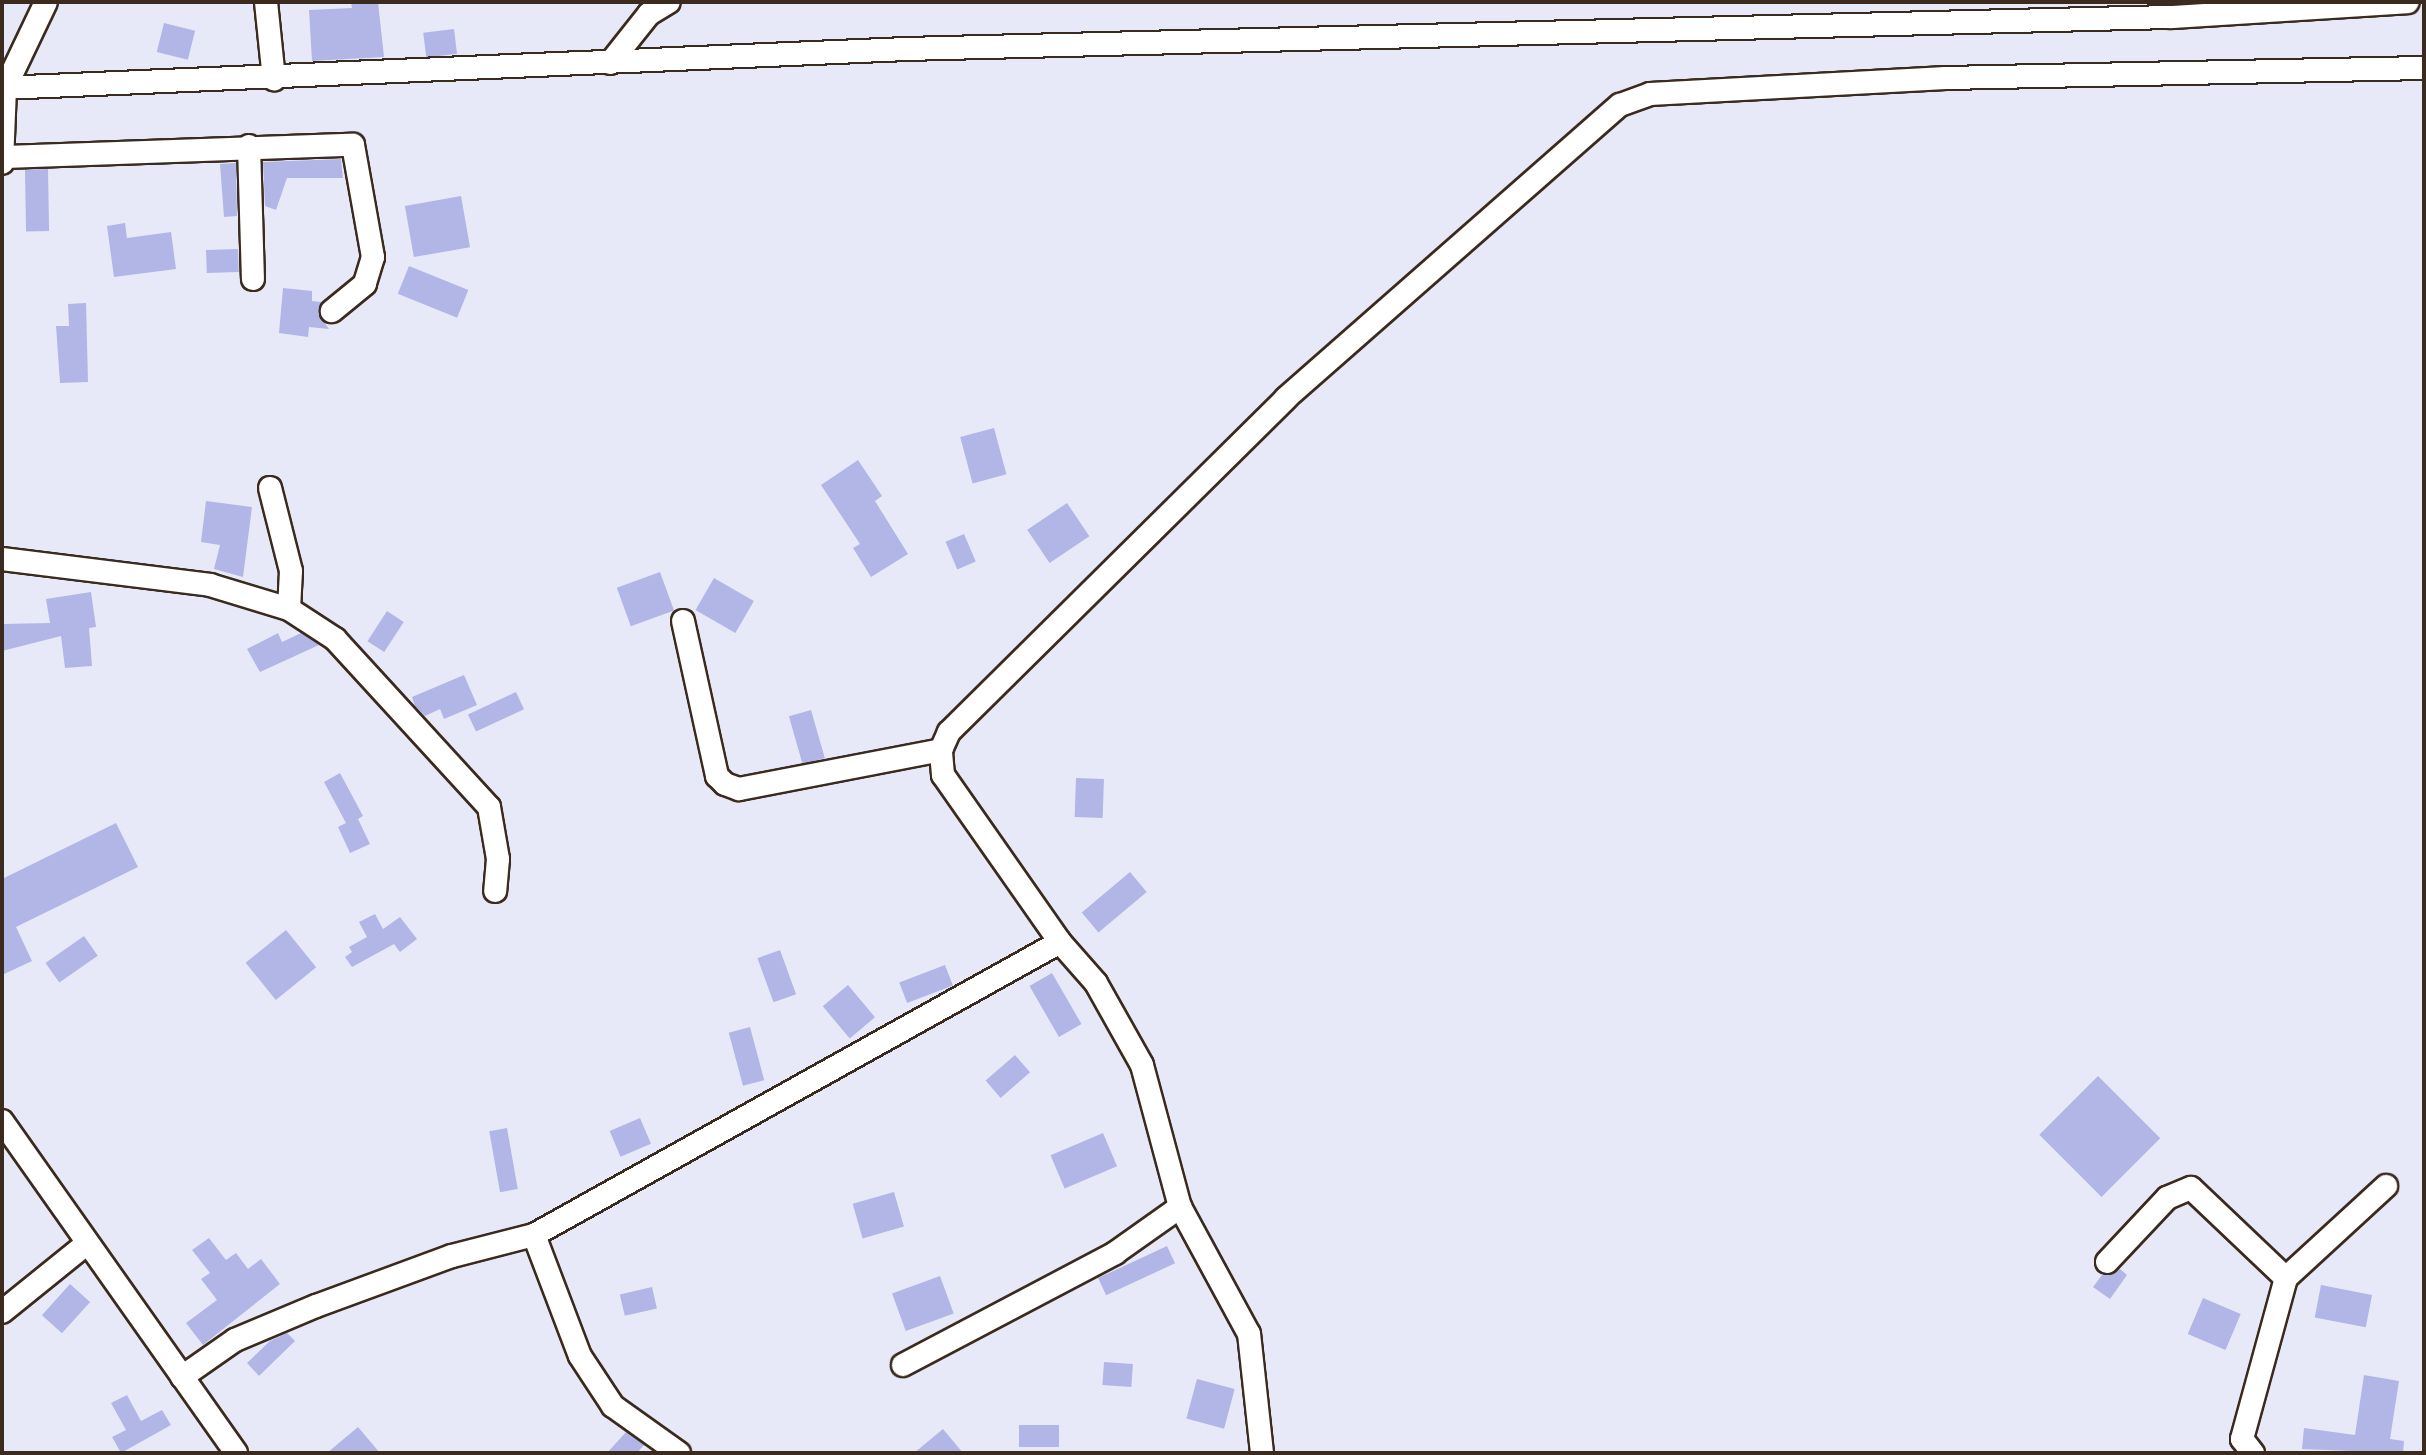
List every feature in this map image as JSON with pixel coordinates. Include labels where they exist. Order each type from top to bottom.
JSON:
[{"type":"street","points":[[2,163],[4,93],[46,2]]},
{"type":"street","points":[[266,2],[274,80]]},
{"type":"street","points":[[610,63],[649,14],[669,2]]},
{"type":"street","points":[[4,93],[905,49],[2172,17],[2408,2]]},
{"type":"street","points":[[1262,1453],[1249,1334],[1180,1207],[1142,1065],[1096,983],[1060,942],[964,810],[943,775],[941,750],[949,732],[1076,601],[1275,409],[1620,105],[1650,94],[1946,78],[2424,68]]},
{"type":"street","points":[[2,157],[249,146],[353,145],[373,257],[365,284],[332,311]]},
{"type":"street","points":[[249,146],[253,279]]},
{"type":"street","points":[[270,488],[291,571],[289,609]]},
{"type":"street","points":[[2,559],[210,585],[289,609],[335,639],[489,807],[497,845],[495,891]]},
{"type":"street","points":[[683,621],[717,776],[725,784],[739,789],[941,750]]},
{"type":"street","points":[[182,1377],[235,1340],[316,1306],[452,1256],[534,1235],[1060,942]]},
{"type":"street","points":[[2,1121],[85,1245],[236,1453]]},
{"type":"street","points":[[2253,1453],[2242,1439],[2286,1278],[2386,1186]]},
{"type":"street","points":[[2107,1262],[2167,1198],[2191,1188],[2286,1278]]},
{"type":"street","points":[[903,1365],[1115,1253],[1180,1207]]},
{"type":"street","points":[[534,1235],[580,1356],[613,1406],[679,1453]]},
{"type":"street","points":[[2,1312],[85,1245]]},
{"type":"building","points":[[351,2],[378,2],[384,57],[312,61],[309,10],[352,8]]},
{"type":"building","points":[[164,23],[195,31],[188,60],[157,52]]},
{"type":"building","points":[[454,29],[457,54],[426,58],[423,33]]},
{"type":"building","points":[[341,159],[343,178],[287,178],[276,210],[265,206],[263,162]]},
{"type":"building","points":[[236,163],[237,216],[224,217],[220,164]]},
{"type":"building","points":[[25,169],[48,169],[49,231],[26,231]]},
{"type":"building","points":[[461,196],[470,247],[414,257],[405,206]]},
{"type":"building","points":[[125,223],[127,238],[171,232],[176,269],[114,277],[107,226]]},
{"type":"building","points":[[238,249],[239,272],[207,273],[206,250]]},
{"type":"building","points":[[409,266],[468,290],[457,318],[398,294]]},
{"type":"building","points":[[283,288],[312,291],[312,301],[322,302],[318,314],[329,329],[309,327],[308,337],[279,333]]},
{"type":"building","points":[[86,303],[88,382],[60,383],[56,326],[69,326],[68,304]]},
{"type":"building","points":[[994,428],[1006,474],[973,483],[960,437]]},
{"type":"building","points":[[858,460],[882,496],[875,501],[908,554],[871,577],[853,548],[860,544],[821,485]]},
{"type":"building","points":[[206,501],[252,507],[243,577],[214,569],[220,545],[201,542]]},
{"type":"building","points":[[1067,503],[1089,536],[1050,563],[1027,530]]},
{"type":"building","points":[[964,534],[976,562],[957,569],[946,542]]},
{"type":"building","points":[[660,572],[674,611],[631,626],[617,588]]},
{"type":"building","points":[[714,578],[754,601],[735,633],[696,610]]},
{"type":"building","points":[[91,592],[96,627],[89,628],[92,666],[65,668],[61,636],[2,651],[2,624],[50,623],[46,599]]},
{"type":"building","points":[[387,611],[404,622],[384,652],[367,641]]},
{"type":"building","points":[[278,633],[282,642],[301,633],[319,645],[260,672],[247,649]]},
{"type":"building","points":[[464,675],[477,705],[444,719],[440,709],[425,716],[415,706],[412,697]]},
{"type":"building","points":[[516,692],[524,709],[476,732],[468,714]]},
{"type":"building","points":[[811,710],[825,758],[803,764],[789,716]]},
{"type":"building","points":[[340,773],[363,816],[358,819],[370,844],[350,853],[338,827],[346,823],[324,782]]},
{"type":"building","points":[[1076,778],[1104,779],[1103,818],[1075,817]]},
{"type":"building","points":[[116,823],[138,867],[16,927],[32,961],[2,975],[2,879]]},
{"type":"building","points":[[1130,872],[1147,892],[1098,932],[1082,912]]},
{"type":"building","points":[[375,914],[383,929],[400,917],[417,939],[400,952],[394,944],[352,967],[345,957],[352,952],[349,947],[367,937],[359,922]]},
{"type":"building","points":[[286,930],[316,967],[276,1000],[246,963]]},
{"type":"building","points":[[84,936],[98,956],[59,983],[45,963]]},
{"type":"building","points":[[780,950],[796,994],[774,1002],[757,958]]},
{"type":"building","points":[[945,965],[953,986],[907,1003],[899,983]]},
{"type":"building","points":[[1052,973],[1082,1024],[1059,1037],[1029,986]]},
{"type":"building","points":[[848,985],[875,1017],[850,1038],[823,1006]]},
{"type":"building","points":[[750,1027],[764,1080],[743,1086],[729,1033]]},
{"type":"building","points":[[1015,1055],[1030,1072],[1001,1098],[986,1081]]},
{"type":"building","points":[[2098,1076],[2160,1138],[2102,1197],[2039,1135]]},
{"type":"building","points":[[640,1118],[651,1144],[621,1157],[610,1131]]},
{"type":"building","points":[[507,1128],[518,1189],[500,1192],[489,1131]]},
{"type":"building","points":[[1103,1133],[1117,1166],[1065,1188],[1051,1155]]},
{"type":"building","points":[[894,1192],[904,1227],[863,1238],[853,1204]]},
{"type":"building","points":[[209,1238],[226,1260],[236,1253],[248,1269],[261,1259],[280,1284],[203,1345],[186,1323],[217,1300],[201,1279],[210,1273],[192,1250]]},
{"type":"building","points":[[1167,1246],[1175,1263],[1106,1295],[1098,1278]]},
{"type":"building","points":[[2120,1269],[2127,1275],[2110,1299],[2093,1287],[2102,1275]]},
{"type":"building","points":[[940,1276],[954,1314],[906,1331],[892,1293]]},
{"type":"building","points":[[70,1284],[90,1302],[62,1333],[42,1315]]},
{"type":"building","points":[[2321,1285],[2372,1295],[2366,1327],[2315,1317]]},
{"type":"building","points":[[652,1287],[657,1308],[625,1316],[620,1294]]},
{"type":"building","points":[[2203,1298],[2241,1314],[2226,1350],[2188,1334]]},
{"type":"building","points":[[287,1333],[295,1341],[259,1376],[247,1363],[270,1341]]},
{"type":"building","points":[[1104,1362],[1133,1364],[1131,1387],[1102,1385]]},
{"type":"building","points":[[2364,1375],[2399,1381],[2390,1439],[2404,1441],[2403,1453],[2302,1449],[2304,1428],[2355,1435]]},
{"type":"building","points":[[1197,1379],[1235,1389],[1224,1429],[1186,1419]]},
{"type":"building","points":[[127,1395],[141,1421],[162,1410],[171,1425],[121,1453],[112,1437],[126,1430],[111,1403]]},
{"type":"building","points":[[1019,1425],[1059,1425],[1059,1447],[1019,1447]]},
{"type":"building","points":[[358,1427],[380,1453],[327,1453]]},
{"type":"building","points":[[943,1429],[963,1453],[914,1453]]},
{"type":"building","points":[[626,1432],[644,1445],[637,1453],[607,1453]]}]
